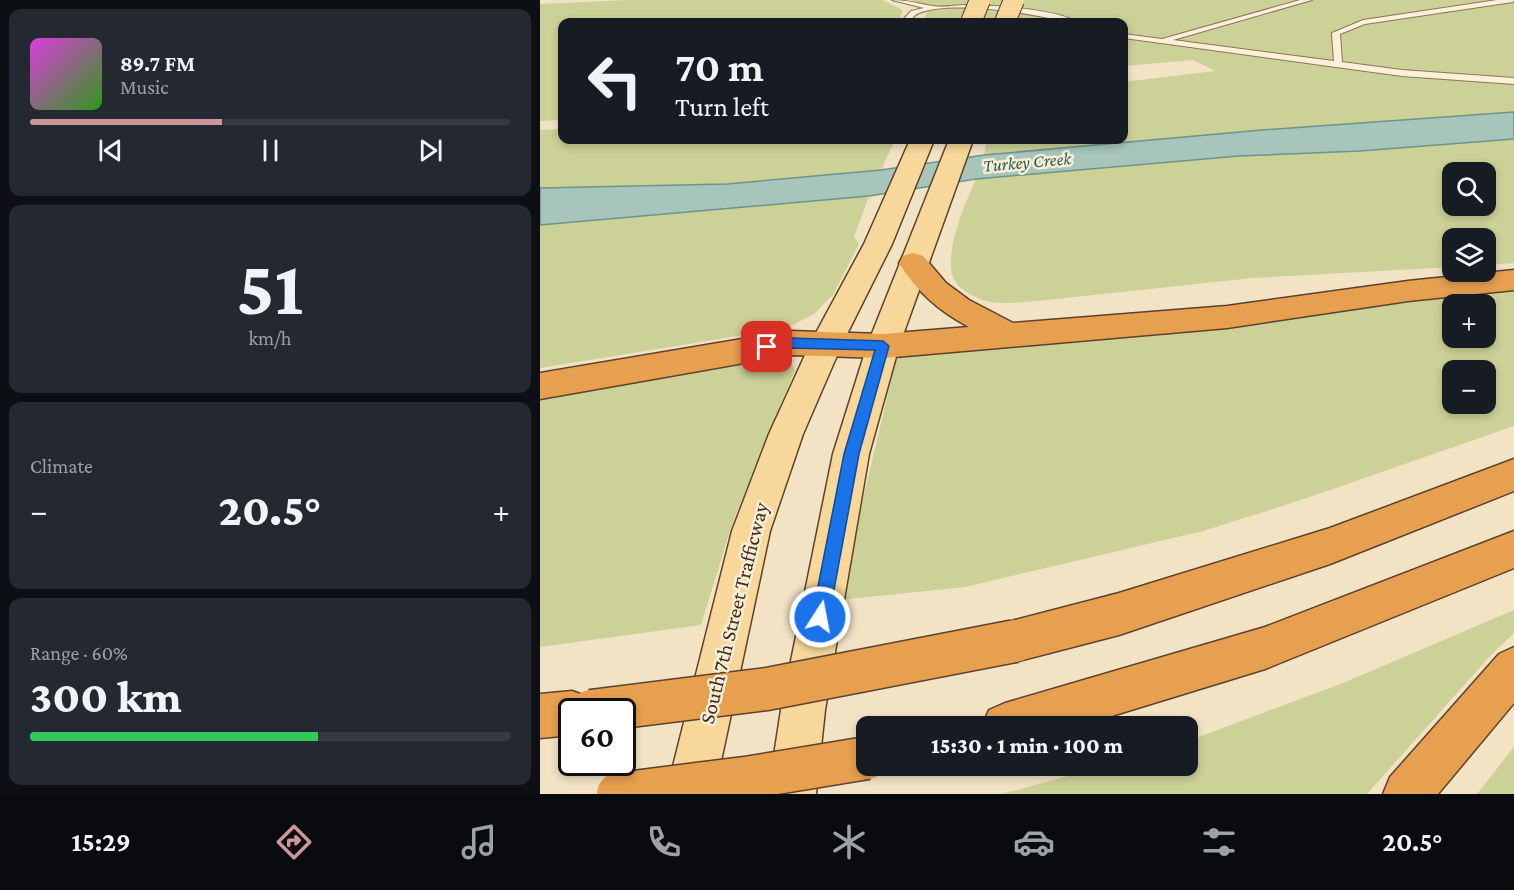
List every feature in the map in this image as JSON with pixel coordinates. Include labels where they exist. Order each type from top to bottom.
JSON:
[{"type":"highway","points":[[916,256],[936,290],[958,308],[1007,334]]},
{"type":"highway","points":[[540,386],[790,343],[883,346],[1227,316],[1408,291],[1514,280]]},
{"type":"highway","points":[[636,705],[766,689],[1015,641],[1152,604],[1330,546],[1514,475]]},
{"type":"highway","points":[[1039,716],[1265,648],[1514,549]]},
{"type":"highway","points":[[1407,794],[1514,669]]},
{"type":"highway","points":[[540,716],[558,714]]},
{"type":"highway","points":[[618,794],[752,777],[856,760]]},
{"type":"main road","points":[[973,18],[980,0]]},
{"type":"main road","points":[[1007,18],[1014,0]]},
{"type":"main road","name":"South 7th Street Trafficway","points":[[690,794],[750,531],[786,434],[826,344],[878,244],[920,144]]},
{"type":"main road","points":[[792,794],[803,710],[852,454],[883,346],[958,144]]},
{"type":"lane","points":[[896,0],[930,6],[1000,4],[1057,18]]},
{"type":"lane","points":[[1159,42],[1308,0]]},
{"type":"lane","points":[[1338,65],[1336,33],[1364,22],[1513,0]]},
{"type":"lane","points":[[909,18],[914,12],[930,6]]},
{"type":"lane","points":[[1128,37],[1401,73],[1514,81]]},
{"type":"green space","points":[[628,0],[882,0],[903,10],[899,18],[558,18],[558,120],[540,121],[540,4]]},
{"type":"green space","points":[[912,0],[1514,0],[1514,112],[1128,142],[1128,82],[1215,71],[1193,60],[1128,66],[1128,18],[924,18],[927,13]]},
{"type":"green space","points":[[558,129],[558,144],[893,144],[881,170],[727,184],[540,188],[540,130]]},
{"type":"green space","points":[[1514,139],[1514,263],[1496,264],[1496,228],[1442,228],[1442,268],[1253,278],[1005,303],[978,298],[969,294],[955,281],[951,271],[953,244],[956,230],[976,179],[1239,156],[1360,151]]},
{"type":"green space","points":[[986,144],[1106,144],[984,155]]},
{"type":"green space","points":[[869,196],[854,237],[859,244],[833,295],[814,314],[787,328],[540,368],[540,225]]},
{"type":"green space","points":[[1514,289],[1514,426],[1304,499],[1203,531],[965,587],[839,600],[896,360],[901,356],[1442,297],[1442,348],[1496,348],[1496,294],[1468,294]]},
{"type":"green space","points":[[775,357],[791,363],[795,370],[733,521],[701,625],[540,647],[540,396]]},
{"type":"green space","points":[[1514,610],[1514,633],[1490,656],[1367,794],[1002,794],[1068,776],[1198,776],[1198,737],[1343,683]]},
{"type":"green space","points":[[1514,747],[1514,794],[1477,794]]},
{"type":"water","name":"Turkey Creek","points":[[1514,112],[1514,139],[1360,151],[1239,156],[976,179],[869,196],[540,225],[540,188],[727,184],[881,170],[984,155],[1128,144],[1128,142]]},
{"type":"route","points":[[767,347],[790,343],[883,346],[852,454],[820,617]]}]
